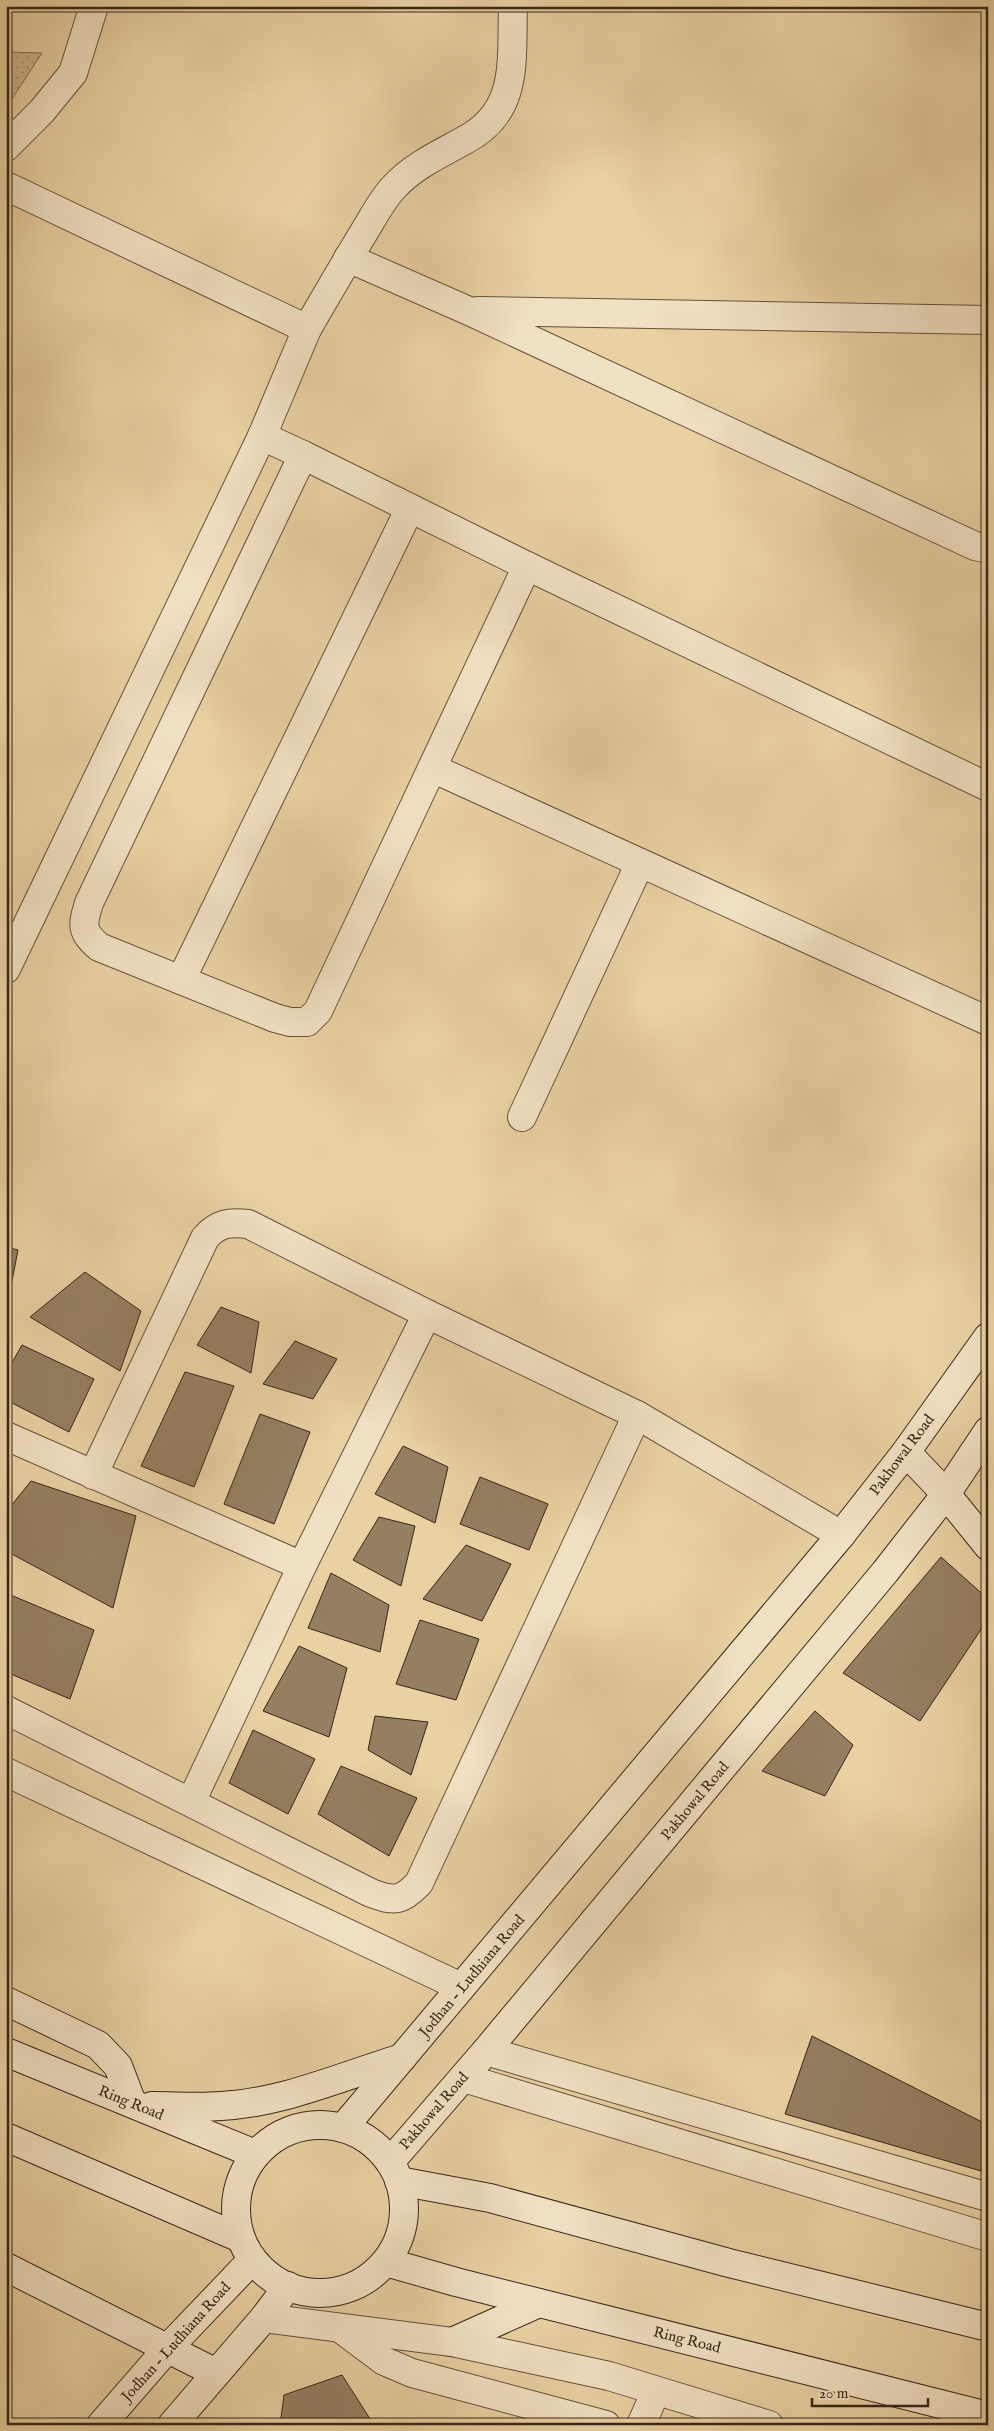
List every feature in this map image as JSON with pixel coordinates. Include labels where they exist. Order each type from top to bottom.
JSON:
[{"type":"street","points":[[6,147],[42,111],[73,73],[94,6]]},
{"type":"street","points":[[6,969],[15,928],[262,436],[306,329],[348,258],[394,188],[409,173],[487,127],[502,108],[510,86],[513,6]]},
{"type":"street","points":[[6,186],[306,329]]},
{"type":"street","points":[[348,258],[469,311],[966,542],[988,549]]},
{"type":"street","points":[[469,311],[988,320]]},
{"type":"street","points":[[262,436],[988,788]]},
{"type":"street","points":[[303,455],[89,903],[84,920],[86,936],[99,946],[275,1018],[290,1022],[306,1022],[318,1011],[527,566]]},
{"type":"street","points":[[181,980],[410,508]]},
{"type":"street","points":[[432,768],[988,1021]]},
{"type":"street","points":[[522,1117],[640,863]]},
{"type":"street","points":[[93,1475],[206,1238],[214,1227],[231,1222],[248,1224],[427,1314],[637,1415],[841,1535]]},
{"type":"street","points":[[192,1802],[302,1566],[427,1314]]},
{"type":"street","name":"Pakhowal Road","points":[[600,1823],[841,1535],[906,1452],[988,1337]]},
{"type":"street","points":[[6,1710],[371,1893],[388,1899],[405,1897],[419,1883],[637,1415]]},
{"type":"street","name":"Pakhowal Road","points":[[395,2172],[486,2051],[879,1580],[946,1494],[988,1431]]},
{"type":"street","points":[[6,1436],[302,1566]]},
{"type":"street","points":[[906,1452],[946,1494],[988,1546]]},
{"type":"street","points":[[6,1772],[461,1987]]},
{"type":"street","name":"Jodhan - Ludhiana Road","points":[[343,2128],[600,1823]]},
{"type":"street","points":[[6,2001],[98,2045],[118,2066],[136,2105],[222,2106],[257,2101],[296,2092],[402,2058]]},
{"type":"street","points":[[486,2051],[988,2197]]},
{"type":"street","name":"Ring Road","points":[[6,2052],[255,2154]]},
{"type":"street","points":[[464,2078],[988,2237]]},
{"type":"street","points":[[6,2137],[246,2249],[271,2278],[288,2286],[319,2294],[344,2290],[368,2279],[386,2262],[400,2237],[404,2209],[395,2172],[370,2141],[343,2128],[311,2125],[280,2134],[255,2154],[240,2180],[235,2209],[246,2249]]},
{"type":"street","points":[[395,2172],[729,2262],[988,2327]]},
{"type":"street","name":"Jodhan - Ludhiana Road","points":[[101,2425],[168,2349],[246,2249]]},
{"type":"street","name":"Ring Road","points":[[386,2262],[539,2303],[988,2416]]},
{"type":"street","points":[[6,2267],[216,2373]]},
{"type":"street","points":[[172,2425],[264,2318],[288,2286]]},
{"type":"street","points":[[452,2342],[539,2303]]},
{"type":"street","points":[[264,2318],[452,2342],[609,2376],[769,2425]]},
{"type":"street","points":[[340,2328],[384,2361],[412,2373],[606,2425]]},
{"type":"street","points":[[642,2425],[656,2391]]},
{"type":"shaded area","points":[[6,52],[42,53],[6,108]]},
{"type":"building","points":[[6,1247],[18,1250],[6,1312]]},
{"type":"building","points":[[85,1272],[141,1311],[120,1371],[30,1317]]},
{"type":"building","points":[[221,1307],[259,1322],[251,1373],[197,1345]]},
{"type":"building","points":[[295,1341],[337,1359],[313,1399],[263,1384]]},
{"type":"building","points":[[22,1345],[94,1379],[69,1432],[6,1400],[6,1373]]},
{"type":"building","points":[[185,1372],[234,1386],[194,1487],[141,1466]]},
{"type":"building","points":[[260,1414],[310,1432],[274,1524],[224,1504]]},
{"type":"building","points":[[403,1446],[448,1467],[435,1523],[375,1494]]},
{"type":"building","points":[[480,1477],[548,1504],[529,1550],[460,1524]]},
{"type":"building","points":[[31,1481],[136,1516],[113,1608],[6,1551],[6,1512]]},
{"type":"building","points":[[379,1517],[415,1526],[401,1586],[353,1560]]},
{"type":"building","points":[[466,1545],[511,1564],[482,1621],[423,1599]]},
{"type":"building","points":[[941,1557],[988,1599],[988,1619],[920,1721],[843,1673]]},
{"type":"building","points":[[331,1573],[389,1605],[380,1652],[308,1628]]},
{"type":"building","points":[[6,1593],[94,1630],[70,1699],[6,1672]]},
{"type":"building","points":[[420,1620],[479,1639],[456,1700],[396,1684]]},
{"type":"building","points":[[299,1646],[347,1668],[329,1737],[263,1711]]},
{"type":"building","points":[[815,1711],[853,1745],[825,1796],[762,1771]]},
{"type":"building","points":[[375,1716],[428,1722],[411,1775],[368,1750]]},
{"type":"building","points":[[253,1730],[315,1759],[288,1814],[229,1783]]},
{"type":"building","points":[[341,1766],[417,1798],[389,1856],[318,1814]]},
{"type":"building","points":[[812,2036],[988,2125],[988,2173],[785,2114]]},
{"type":"building","points":[[342,2375],[374,2425],[280,2425],[284,2395]]}]
